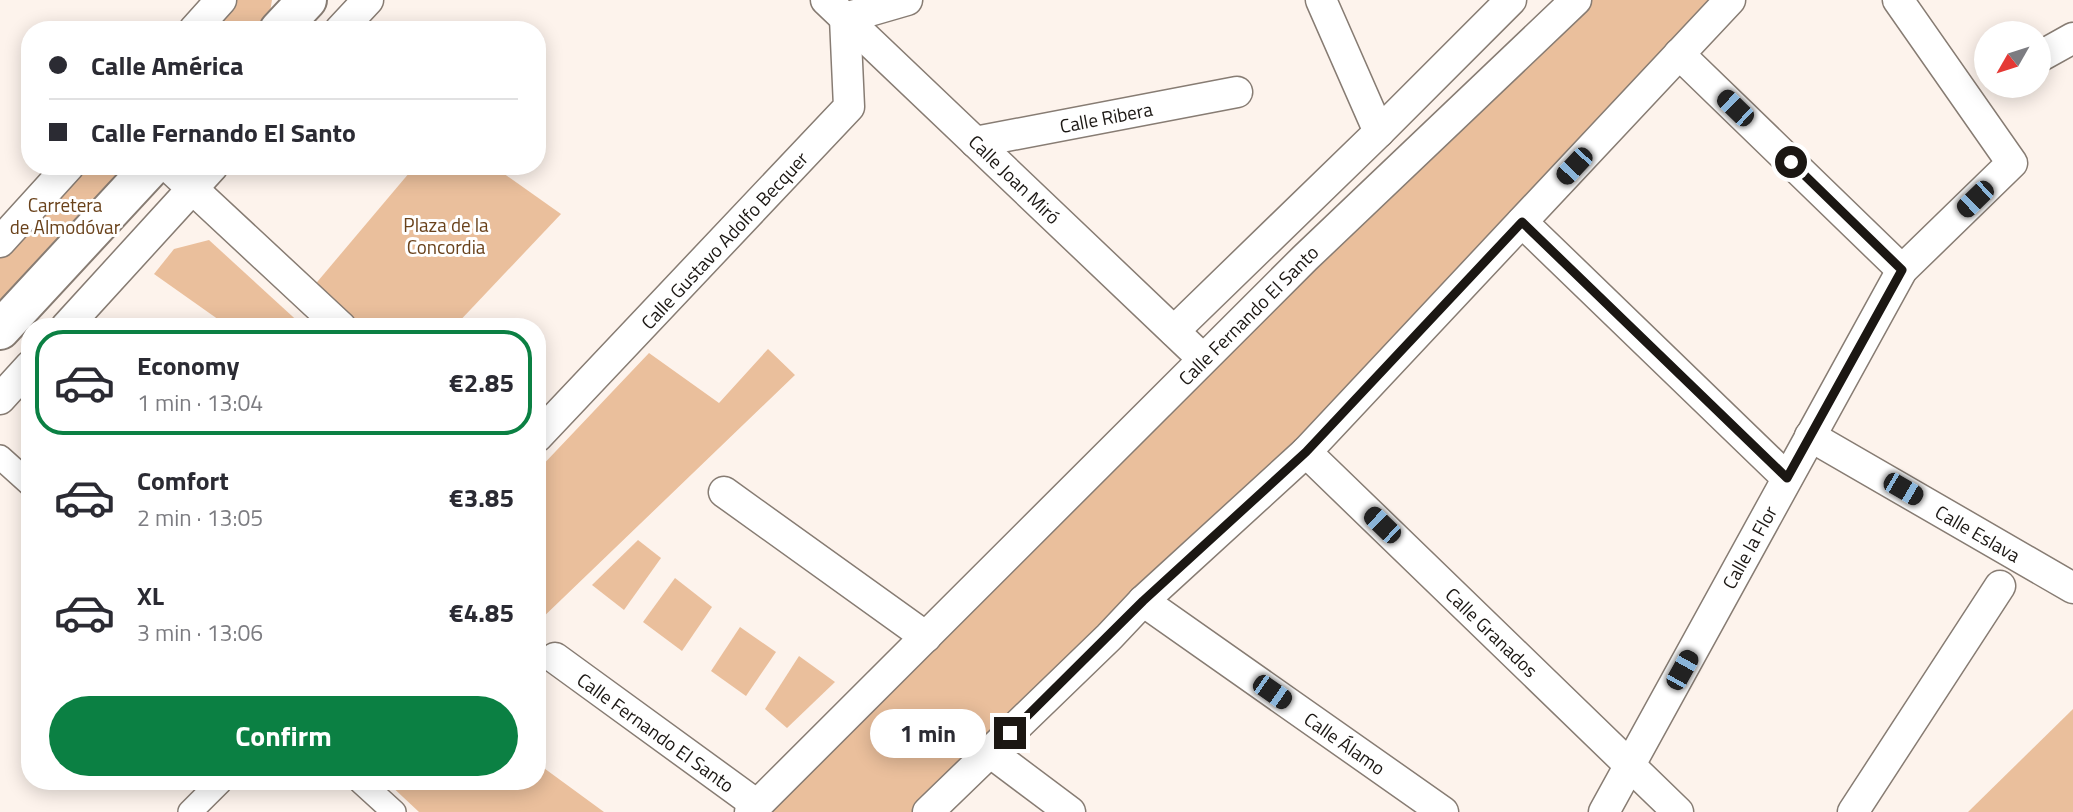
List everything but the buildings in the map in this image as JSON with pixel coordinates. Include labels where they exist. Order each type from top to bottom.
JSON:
[{"type":"main road","points":[[268,21],[272,0]]},
{"type":"main road","points":[[287,21],[307,0]]},
{"type":"main road","points":[[0,330],[144,175]]},
{"type":"street","points":[[202,21],[221,0]]},
{"type":"street","points":[[348,21],[368,0]]},
{"type":"street","points":[[836,9],[907,0]]},
{"type":"street","points":[[1321,0],[1379,132]]},
{"type":"street","name":"Calle Fernando El Santo","points":[[1174,331],[1511,0]]},
{"type":"street","name":"Calle Fernando El Santo","points":[[555,658],[754,809],[1314,248],[1576,0]]},
{"type":"street","points":[[928,812],[1143,601],[1306,452],[1730,0]]},
{"type":"street","points":[[1898,0],[1974,87]]},
{"type":"street","name":"Calle Joan Miró","points":[[836,9],[1203,359]]},
{"type":"street","name":"Calle Gustavo Adolfo Becquer","points":[[546,427],[849,107],[836,9]]},
{"type":"street","points":[[2051,50],[2073,38]]},
{"type":"street","points":[[1679,54],[1902,270]]},
{"type":"street","name":"Calle Ribera","points":[[975,142],[1237,92]]},
{"type":"street","name":"Calle la Flor","points":[[1604,812],[1902,270],[2012,163],[1981,98]]},
{"type":"street","points":[[0,242],[61,175]]},
{"type":"street","points":[[177,175],[331,318]]},
{"type":"street","points":[[74,318],[205,175]]},
{"type":"street","points":[[1522,222],[1787,478]]},
{"type":"street","points":[[33,295],[57,318]]},
{"type":"street","points":[[0,399],[21,376]]},
{"type":"street","name":"Calle Eslava","points":[[1810,436],[2073,588]]},
{"type":"street","name":"Calle Granados","points":[[1306,452],[1678,812]]},
{"type":"street","points":[[0,457],[21,476]]},
{"type":"street","points":[[724,492],[926,637]]},
{"type":"street","points":[[1853,812],[2000,586]]},
{"type":"street","name":"Calle Álamo","points":[[1143,601],[1443,812]]},
{"type":"street","points":[[990,752],[1070,812]]},
{"type":"street","points":[[190,812],[212,790]]},
{"type":"street","points":[[370,790],[394,812]]},
{"type":"green space","points":[[221,0],[272,0],[268,21],[202,21]]},
{"type":"green space","points":[[1580,0],[1730,0],[942,812],[750,812]]},
{"type":"green space","name":"Carretera de Almodóvar","points":[[61,175],[144,175],[0,330],[0,242]]},
{"type":"green space","name":"Plaza de la Concordia","points":[[407,175],[506,175],[561,214],[463,318],[332,318],[307,294]]},
{"type":"green space","points":[[209,240],[294,318],[216,318],[154,274],[174,249]]},
{"type":"green space","points":[[768,349],[795,375],[546,614],[546,462],[649,353],[719,403]]},
{"type":"green space","points":[[638,540],[661,558],[624,610],[592,585]]},
{"type":"green space","points":[[675,578],[712,607],[682,651],[643,622]]},
{"type":"green space","points":[[740,627],[776,652],[746,696],[711,671]]},
{"type":"green space","points":[[799,656],[835,682],[787,728],[765,709]]},
{"type":"green space","points":[[2073,709],[2073,812],[1968,812]]},
{"type":"green space","points":[[546,770],[604,812],[419,812],[396,790],[546,790]]},
{"type":"route","points":[[1010,733],[1143,601],[1306,452],[1522,222],[1787,478],[1902,270],[1791,162]]}]
